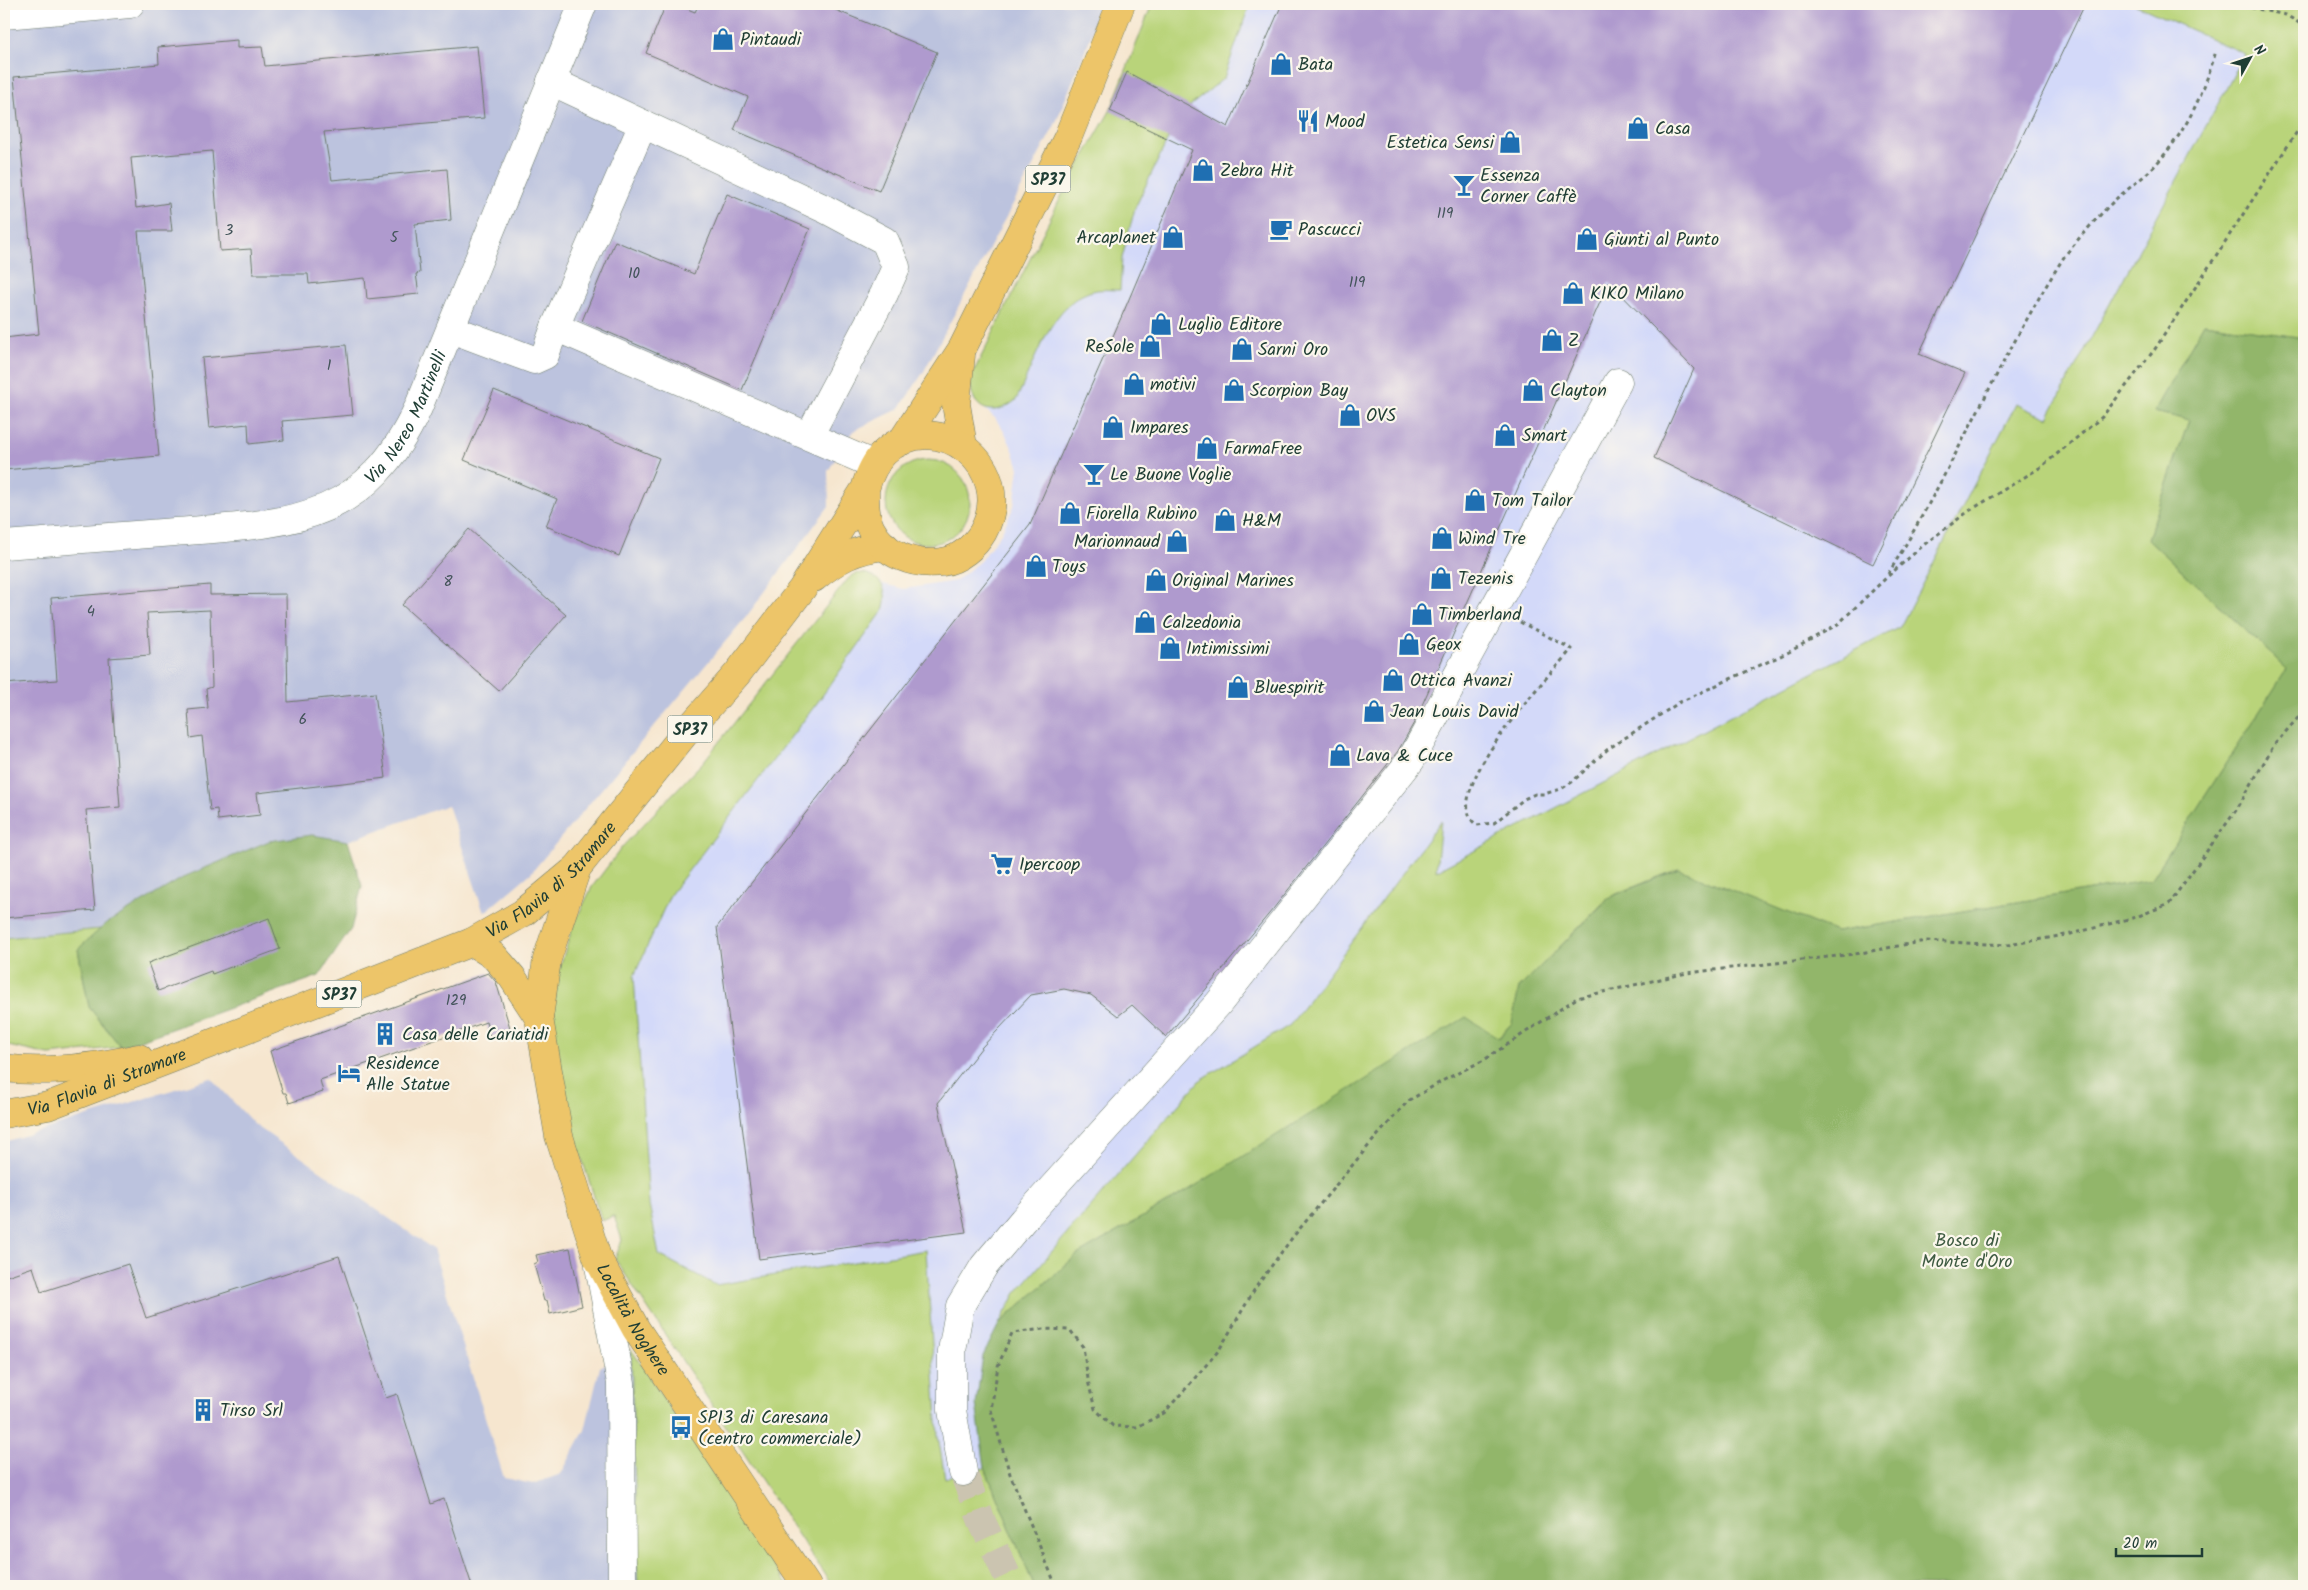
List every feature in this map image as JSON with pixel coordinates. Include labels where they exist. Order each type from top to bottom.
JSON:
[{"type":"main road","name":"Via Flavia di Stramare","points":[[902,441],[962,349],[1068,138],[1121,4]]},
{"type":"main road","name":"Via Flavia di Stramare","points":[[962,349],[956,404],[963,446]]},
{"type":"main road","name":"Via Flavia di Stramare","points":[[4,1114],[48,1106],[207,1045],[472,942],[523,913],[577,868],[686,732],[737,674],[802,589],[885,452],[902,441],[923,436],[943,438],[963,446],[984,467],[990,483],[992,500],[989,521],[979,540],[963,554],[944,562],[923,564],[902,558],[884,546],[871,530],[865,510],[870,477]]},
{"type":"main road","name":"Via Flavia di Stramare","points":[[802,589],[844,557],[865,548],[884,546]]},
{"type":"main road","name":"Località Noghere","points":[[577,868],[548,959],[539,1018],[559,1136],[597,1257],[636,1329],[807,1586]]},
{"type":"main road","name":"Località Noghere","points":[[472,942],[494,956],[512,977],[539,1018]]},
{"type":"main road","name":"Via Flavia di Stramare","points":[[4,1068],[29,1072],[116,1063],[207,1045]]},
{"type":"street","points":[[4,15],[130,4]]},
{"type":"street","name":"Via Nereo Martinelli","points":[[4,545],[262,525],[306,516],[334,504],[372,477],[387,462],[405,438],[583,4]]},
{"type":"street","points":[[552,81],[825,209],[885,241],[896,267],[884,294],[809,436]]},
{"type":"street","points":[[451,329],[534,360],[545,355],[555,327],[643,124]]},
{"type":"street","points":[[555,327],[809,436],[870,477]]},
{"type":"street","points":[[963,1472],[952,1410],[952,1351],[960,1306],[984,1266],[1023,1220],[1218,1004],[1411,760],[1618,382]]},
{"type":"street","points":[[597,1257],[621,1383],[622,1586]]},
{"type":"path","points":[[2244,4],[2248,7],[2286,15],[2304,26]]},
{"type":"path","points":[[1887,577],[1917,527],[2021,328],[2066,255],[2115,200],[2157,164],[2185,126],[2206,84],[2216,51]]},
{"type":"path","points":[[1516,628],[1521,621],[1572,649],[1500,733],[1474,780],[1468,800],[1468,811],[1471,821],[1477,825],[1494,823],[1524,799],[1535,794],[1544,794],[1560,789],[1572,782],[1608,749],[1680,702],[1789,652],[1838,624],[1926,543],[1962,516],[2041,467],[2102,417],[2155,348],[2304,121]]},
{"type":"path","points":[[1056,1586],[1010,1474],[991,1410],[998,1366],[1012,1332],[1043,1329],[1070,1330],[1083,1347],[1088,1385],[1095,1409],[1113,1426],[1137,1427],[1164,1413],[1219,1350],[1256,1287],[1292,1238],[1363,1152],[1408,1102],[1444,1080],[1484,1060],[1577,998],[1687,973],[1855,954],[1925,941],[2008,945],[2071,934],[2136,917],[2169,904],[2238,809],[2274,745],[2304,711]]},
{"type":"shaded area","points":[[4,4],[1104,4],[1054,127],[923,373],[899,409],[853,431],[828,471],[829,506],[746,617],[531,873],[484,913],[448,805],[348,841],[312,835],[269,841],[186,876],[107,923],[101,929],[4,938]]},
{"type":"shaded area","points":[[1152,4],[2134,4],[2245,54],[2048,418],[2016,404],[1900,627],[1436,872],[1440,822],[1290,1025],[1199,1081],[985,1468],[1034,1586],[832,1586],[615,1259],[622,1240],[614,1216],[602,1221],[572,1128],[558,973],[573,926],[592,887],[623,846],[704,761],[848,579],[855,574],[870,574],[883,584],[904,589],[956,581],[980,561],[1001,533],[1014,506],[1019,468],[1005,433],[995,418],[973,399],[971,377],[1063,193],[1110,111]]},
{"type":"shaded area","points":[[211,1078],[255,1125],[433,1249],[504,1478],[533,1484],[561,1474],[585,1430],[600,1367],[631,1349],[638,1586],[4,1586],[4,1142]]},
{"type":"green space","points":[[1152,4],[1250,4],[1224,78],[1190,106],[1176,125],[1135,208],[1122,258],[1120,290],[1097,290],[1081,295],[1068,305],[1046,334],[1016,400],[998,409],[990,410],[983,408],[973,397],[971,377],[1063,193],[1110,111]]},
{"type":"green space","points":[[2134,4],[2304,4],[2304,338],[2204,323],[2154,412],[2189,420],[2148,539],[2287,669],[2151,880],[1836,932],[1678,869],[1609,897],[1519,988],[1512,1023],[1498,1038],[1182,1194],[1077,1255],[999,1324],[1016,1293],[1199,1081],[1290,1025],[1441,821],[1436,871],[1900,627],[2016,404],[2048,418],[2245,54]]},
{"type":"green space","name":"Bosco di Monte d'Oro","points":[[2204,323],[2304,338],[2304,1586],[1034,1586],[985,1468],[976,1404],[983,1356],[999,1324],[1077,1255],[1182,1194],[1466,1017],[1499,1038],[1512,1023],[1519,988],[1610,897],[1679,869],[1836,932],[2151,880],[2287,669],[2148,539],[2189,420],[2154,412]]},
{"type":"green space","points":[[928,460],[944,463],[958,472],[967,486],[970,502],[967,518],[958,532],[944,541],[928,544],[912,541],[898,532],[889,518],[886,502],[889,486],[898,472],[912,463]]},
{"type":"green space","points":[[863,573],[875,578],[883,586],[885,604],[883,611],[817,703],[670,895],[634,976],[649,1204],[659,1255],[716,1285],[926,1250],[938,1436],[945,1478],[985,1468],[1034,1586],[832,1586],[615,1259],[622,1240],[614,1216],[602,1221],[572,1128],[552,1018],[558,973],[573,926],[592,887],[623,846],[704,761],[848,579],[855,574]]},
{"type":"green space","points":[[312,835],[348,841],[362,886],[351,929],[319,976],[121,1047],[89,1007],[78,949],[107,923],[186,876],[269,841]]},
{"type":"green space","points":[[101,929],[78,950],[89,1007],[121,1047],[49,1055],[4,1045],[4,938]]},
{"type":"green space","points":[[631,1349],[788,1586],[638,1586]]},
{"type":"building","points":[[666,4],[675,4],[695,12],[699,4],[821,4],[937,52],[879,191],[734,130],[748,97],[646,53]]},
{"type":"building","points":[[1282,4],[2085,4],[1919,354],[1965,373],[1873,564],[1654,458],[1694,369],[1609,282],[1415,721],[1398,751],[1273,909],[1166,1037],[1132,1005],[1118,1016],[1091,995],[1064,989],[1031,995],[982,1047],[938,1103],[966,1232],[759,1259],[717,927],[1030,525],[1192,150],[1110,111],[1127,72],[1228,127]]},
{"type":"building","points":[[237,40],[237,48],[262,47],[265,66],[477,46],[484,118],[324,132],[332,180],[447,169],[451,220],[415,224],[420,273],[416,274],[419,294],[367,299],[365,278],[309,284],[308,274],[253,274],[251,249],[220,251],[212,151],[131,158],[136,208],[169,203],[172,231],[138,231],[159,456],[4,470],[4,338],[39,334],[14,77],[159,64],[158,47]]},
{"type":"building","points":[[727,194],[810,229],[742,390],[582,321],[615,241],[694,274]]},
{"type":"building","points":[[346,345],[353,415],[282,421],[284,440],[249,444],[248,424],[209,428],[202,358]]},
{"type":"building","points":[[494,390],[659,458],[619,556],[546,526],[557,499],[464,460]]},
{"type":"building","points":[[469,529],[566,615],[499,691],[402,605]]},
{"type":"building","points":[[210,585],[210,595],[286,594],[288,702],[375,693],[386,778],[257,793],[260,815],[218,820],[217,809],[210,810],[202,736],[190,738],[188,710],[208,708],[206,689],[212,687],[210,610],[147,613],[150,655],[109,658],[120,807],[86,810],[95,910],[4,918],[4,684],[57,680],[51,598]]},
{"type":"building","points":[[269,918],[280,949],[212,974],[211,971],[158,991],[148,963]]},
{"type":"building","name":"Casa delle Cariatidi","points":[[488,973],[496,982],[511,1031],[490,1037],[486,1022],[320,1080],[323,1092],[289,1103],[286,1093],[283,1093],[270,1051]]},
{"type":"building","points":[[570,1248],[582,1306],[550,1314],[547,1300],[544,1301],[534,1264],[538,1262],[536,1255]]},
{"type":"building","name":"Tirso Srl","points":[[339,1256],[386,1398],[397,1394],[431,1504],[444,1499],[472,1586],[4,1586],[4,1277],[33,1267],[41,1292],[128,1264],[146,1318]]},
{"type":"tunnel","points":[[963,1472],[983,1524],[1012,1586]]},
{"type":"place","name":"Pintaudi","points":[[723,39]]},
{"type":"place","name":"Bata","points":[[1281,64]]},
{"type":"place","name":"Mood","points":[[1308,121]]},
{"type":"place","name":"Casa","points":[[1638,128]]},
{"type":"place","name":"Estetica Sensi","points":[[1510,142]]},
{"type":"place","name":"Zebra Hit","points":[[1203,170]]},
{"type":"place","name":"Essenza Corner Caffè","points":[[1464,185]]},
{"type":"place","name":"Pascucci","points":[[1281,229]]},
{"type":"place","name":"Arcaplanet","points":[[1173,237]]},
{"type":"place","name":"Giunti al Punto","points":[[1587,239]]},
{"type":"place","name":"KIKO Milano","points":[[1573,293]]},
{"type":"place","name":"Luglio Editore","points":[[1161,324]]},
{"type":"place","name":"Z","points":[[1552,340]]},
{"type":"place","name":"ReSole","points":[[1150,346]]},
{"type":"place","name":"Sarni Oro","points":[[1242,349]]},
{"type":"place","name":"motivi","points":[[1134,384]]},
{"type":"place","name":"Scorpion Bay","points":[[1234,390]]},
{"type":"place","name":"Clayton","points":[[1533,390]]},
{"type":"place","name":"OVS","points":[[1350,415]]},
{"type":"place","name":"Impares","points":[[1113,427]]},
{"type":"place","name":"Smart","points":[[1505,435]]},
{"type":"place","name":"FarmaFree","points":[[1207,448]]},
{"type":"place","name":"Le Buone Voglie","points":[[1094,474]]},
{"type":"place","name":"Tom Tailor","points":[[1475,500]]},
{"type":"place","name":"Fiorella Rubino","points":[[1070,513]]},
{"type":"place","name":"H&M","points":[[1225,520]]},
{"type":"place","name":"Wind Tre","points":[[1442,538]]},
{"type":"place","name":"Marionnaud","points":[[1177,541]]},
{"type":"place","name":"Toys","points":[[1036,566]]},
{"type":"place","name":"Tezenis","points":[[1441,578]]},
{"type":"place","name":"Original Marines","points":[[1156,580]]},
{"type":"place","name":"Timberland","points":[[1422,614]]},
{"type":"place","name":"Calzedonia","points":[[1145,622]]},
{"type":"place","name":"Geox","points":[[1409,644]]},
{"type":"place","name":"Intimissimi","points":[[1170,648]]},
{"type":"place","name":"Ottica Avanzi","points":[[1393,680]]},
{"type":"place","name":"Bluespirit","points":[[1238,687]]},
{"type":"place","name":"Jean Louis David","points":[[1374,711]]},
{"type":"place","name":"Lava & Cuce","points":[[1340,755]]},
{"type":"place","name":"Ipercoop","points":[[1002,864]]},
{"type":"place","name":"Casa delle Cariatidi","points":[[385,1034]]},
{"type":"place","name":"Residence Alle Statue","points":[[349,1073]]},
{"type":"place","name":"Tirso Srl","points":[[203,1410]]},
{"type":"place","name":"SP13 di Caresana (centro commerciale)","points":[[681,1427]]}]
